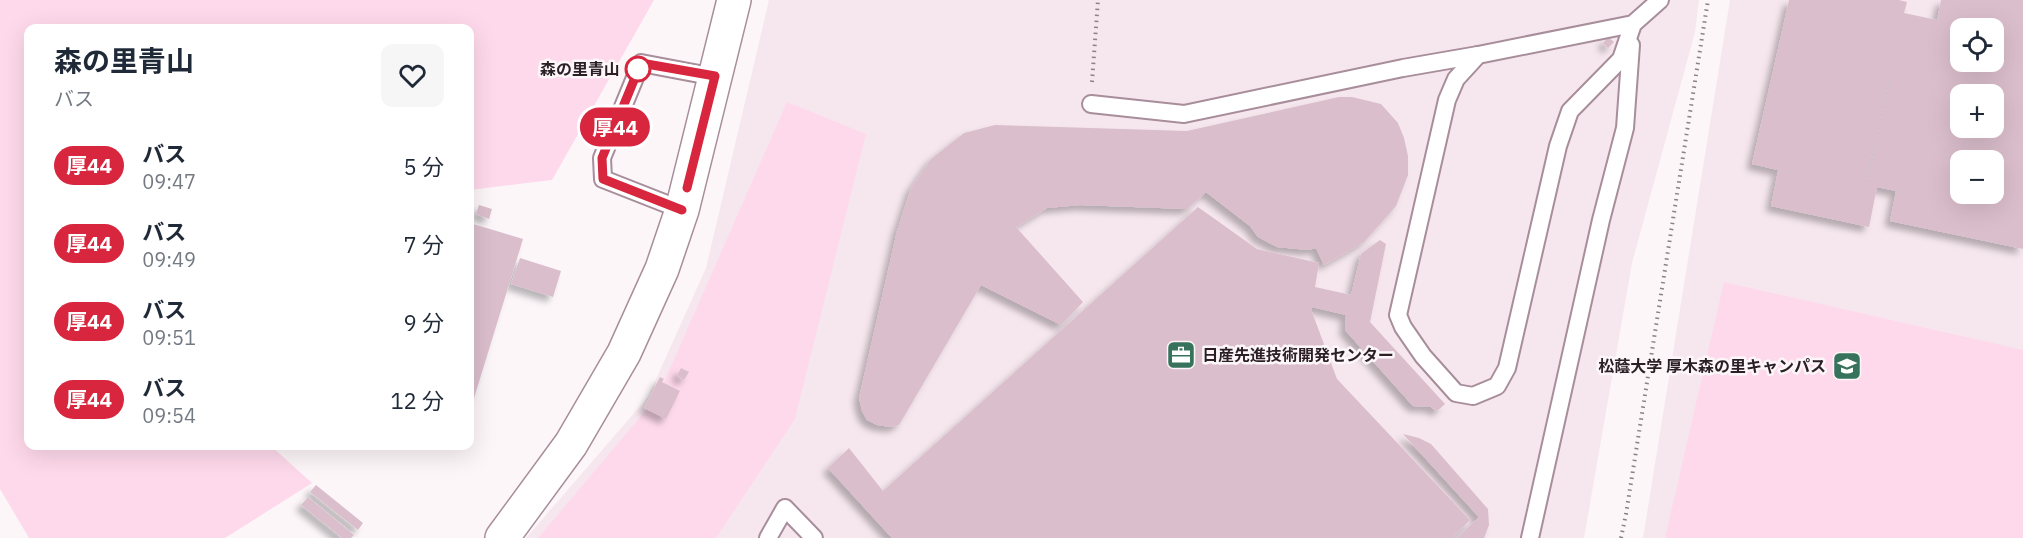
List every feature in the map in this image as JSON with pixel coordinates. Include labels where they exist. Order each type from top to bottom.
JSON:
[{"type":"street","points":[[502,538],[571,444],[624,353],[662,269],[682,210],[734,0]]},
{"type":"lane","points":[[1478,55],[1456,79],[1447,100],[1398,315],[1403,327],[1423,356],[1456,393],[1473,396],[1497,387],[1507,368],[1558,146],[1570,111],[1621,59],[1633,24],[1660,0]]},
{"type":"lane","points":[[1091,104],[1184,114],[1402,68],[1633,24]]},
{"type":"lane","points":[[1530,538],[1598,232],[1624,128],[1633,24]]},
{"type":"lane","points":[[682,210],[603,179],[602,158],[641,63],[715,76]]},
{"type":"lane","points":[[768,538],[785,508],[814,538]]},
{"type":"path","points":[[1091,104],[1098,0]]},
{"type":"path","points":[[1621,538],[1708,0]]},
{"type":"shaded area","points":[[0,0],[654,0],[552,180],[474,190],[474,24],[24,24],[24,450],[275,450],[312,483],[225,538],[29,538],[0,489]]},
{"type":"shaded area","points":[[769,0],[1699,0],[1695,32],[1632,263],[1584,538],[526,538],[648,397],[706,268]]},
{"type":"shaded area","name":"松蔭大学 厚木森の里キャンパス","points":[[1730,0],[2023,0],[2023,538],[1643,538]]},
{"type":"shaded area","points":[[787,102],[866,134],[795,419],[716,538],[538,538],[658,396]]},
{"type":"shaded area","points":[[1724,282],[2023,350],[2023,538],[1665,538]]},
{"type":"building","points":[[1789,0],[1899,0],[1907,2],[1904,13],[1937,20],[1941,0],[2023,0],[2023,249],[1890,221],[1896,191],[1877,187],[1869,227],[1771,206],[1778,171],[1829,182],[1752,164]],"holes":[[[1889,80],[1890,80],[1864,190]]]},
{"type":"building","points":[[1608,37],[1614,42],[1608,48],[1603,43]]},
{"type":"building","points":[[1339,97],[1352,97],[1381,104],[1398,123],[1408,156],[1408,175],[1396,206],[1364,242],[1324,265],[1316,248],[1308,250],[1277,247],[1258,237],[1250,226],[1206,192],[1187,209],[1080,205],[1047,208],[1016,227],[1083,302],[1061,325],[981,285],[899,425],[891,427],[877,425],[867,420],[859,398],[897,231],[911,188],[931,159],[964,133],[995,125],[1187,131]]},
{"type":"building","points":[[479,205],[492,209],[489,219],[476,214]]},
{"type":"building","name":"日産先進技術開発センター","points":[[1198,207],[1257,249],[1319,263],[1315,287],[1351,295],[1361,254],[1380,240],[1386,244],[1370,322],[1445,404],[1437,411],[1431,407],[1413,406],[1345,330],[1346,315],[1312,307],[1312,312],[1337,379],[1470,520],[1452,538],[892,538],[828,468],[849,448],[883,491]]},
{"type":"building","points":[[474,224],[523,239],[474,398]]},
{"type":"building","points":[[520,258],[561,271],[553,297],[511,284]]},
{"type":"building","points":[[681,368],[689,372],[684,380],[677,376]]},
{"type":"building","points":[[660,377],[664,379],[662,382],[680,391],[666,419],[644,408]]},
{"type":"building","points":[[1403,434],[1431,444],[1488,509],[1489,525],[1484,538],[1457,538],[1479,517]]},
{"type":"building","points":[[316,485],[363,523],[358,530],[310,492]]},
{"type":"building","points":[[308,497],[354,535],[351,538],[342,538],[301,505]]},
{"type":"bus line","name":"厚44","points":[[682,210],[603,179],[602,158],[641,63],[715,76],[687,188]]},
{"type":"place","name":"森の里青山","points":[[638,69]]},
{"type":"place","name":"日産先進技術開発センター","points":[[1181,355]]},
{"type":"place","name":"松蔭大学 厚木森の里キャンパス","points":[[1847,366]]}]
